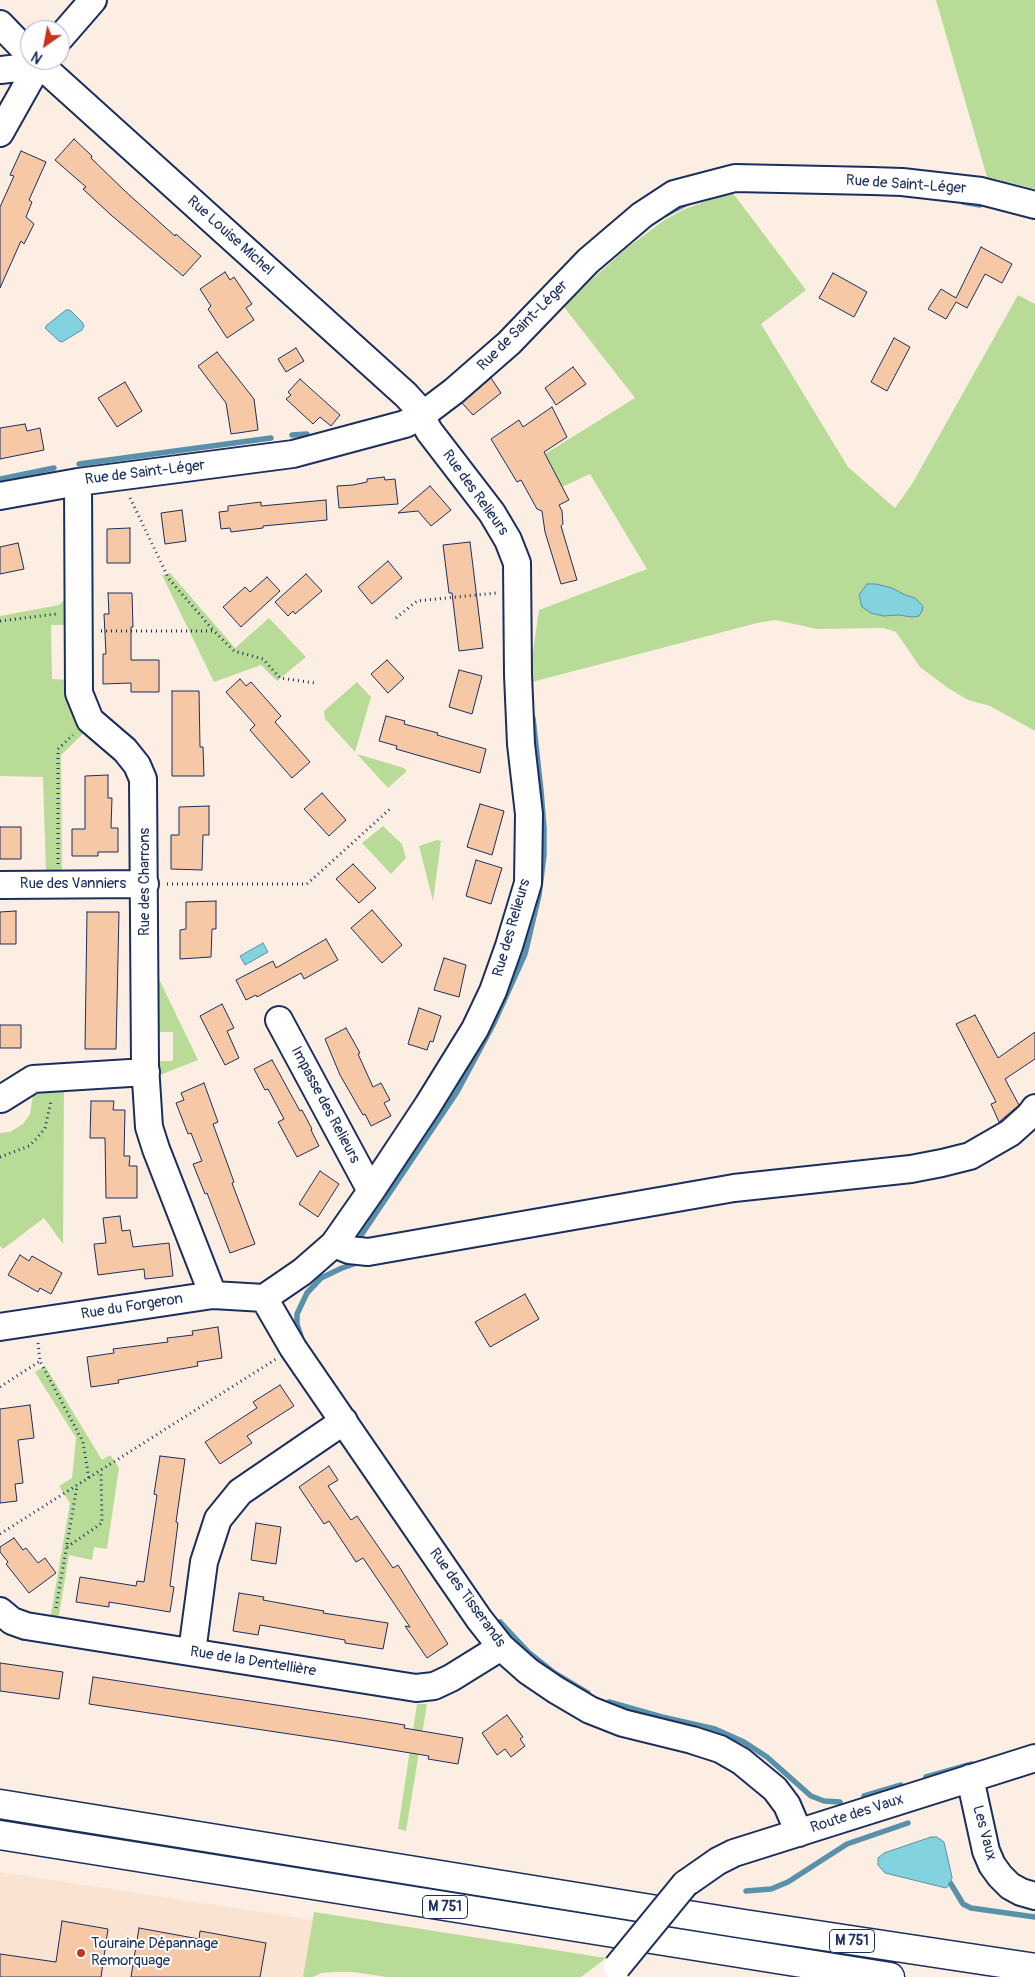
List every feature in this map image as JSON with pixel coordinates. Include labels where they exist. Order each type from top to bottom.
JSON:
[{"type":"highway","name":"M 751","points":[[0,1804],[716,1920],[1035,1968]]},
{"type":"highway","name":"M 751","points":[[0,1834],[587,1930],[890,1977]]},
{"type":"street","points":[[70,26],[93,0]]},
{"type":"street","name":"Rue Louise Michel","points":[[0,24],[20,43]]},
{"type":"street","points":[[0,70],[20,68]]},
{"type":"street","points":[[0,134],[31,70]]},
{"type":"street","name":"Rue Louise Michel","points":[[48,70],[406,395],[422,416]]},
{"type":"street","name":"Rue de Saint-Léger","points":[[0,496],[78,482],[293,454],[405,424],[422,416],[454,391],[509,343],[588,261],[642,215],[674,194],[735,178],[853,180],[902,182],[981,191],[1035,205]]},
{"type":"street","name":"Rue des Relieurs","points":[[264,1298],[302,1272],[334,1244],[433,1097],[475,1029],[500,973],[528,883],[529,814],[521,744],[517,563],[508,540],[492,513],[429,431],[422,416]]},
{"type":"street","name":"Rue des Charrons","points":[[78,482],[79,693],[90,720],[125,750],[138,765],[144,779],[146,1072],[149,1127],[213,1295]]},
{"type":"street","name":"Rue des Vanniers","points":[[0,885],[145,884]]},
{"type":"street","name":"Impasse des Relieurs","points":[[279,1020],[371,1191]]},
{"type":"street","points":[[2,1099],[33,1079],[146,1072]]},
{"type":"street","points":[[334,1244],[350,1250],[368,1252],[734,1188],[942,1163],[970,1156],[1010,1133],[1035,1108]]},
{"type":"street","name":"Rue du Forgeron","points":[[0,1327],[213,1295],[264,1298]]},
{"type":"street","name":"Rue des Tisserands","points":[[264,1298],[293,1348],[479,1619],[501,1647],[528,1671],[590,1710],[623,1723],[720,1749],[741,1761],[775,1789],[787,1805],[799,1832]]},
{"type":"street","points":[[192,1652],[204,1562],[218,1519],[240,1492],[344,1421]]},
{"type":"street","name":"Rue de la Dentellière","points":[[0,1610],[12,1621],[26,1626],[416,1688],[434,1686],[451,1678],[501,1647]]},
{"type":"street","name":"Route des Vaux","points":[[612,1972],[685,1884],[718,1861],[799,1832],[1035,1758]]},
{"type":"street","name":"Les Vaux","points":[[970,1778],[986,1851],[992,1865],[1010,1886],[1035,1896]]},
{"type":"path","points":[[120,477],[169,579],[214,631],[234,651],[263,660],[280,678],[316,683]]},
{"type":"path","points":[[396,618],[417,601],[517,590]]},
{"type":"path","points":[[0,621],[79,621],[214,631]]},
{"type":"path","points":[[60,884],[58,872],[58,749],[90,720]]},
{"type":"path","points":[[145,884],[307,884],[390,809]]},
{"type":"path","points":[[0,1157],[29,1146],[45,1128],[51,1103],[51,1078]]},
{"type":"path","points":[[0,1534],[293,1348]]},
{"type":"path","points":[[0,1387],[40,1361],[83,1442],[89,1479]]},
{"type":"path","points":[[67,1547],[102,1523],[101,1471]]},
{"type":"path","points":[[52,1630],[78,1486]]},
{"type":"shaded area","points":[[0,1872],[313,1920],[303,1977],[0,1977]]},
{"type":"green space","points":[[936,0],[1035,0],[1035,189],[987,177]]},
{"type":"green space","points":[[732,192],[806,290],[761,324],[848,467],[895,508],[912,484],[1018,295],[1035,304],[1035,731],[990,706],[968,700],[948,688],[920,667],[896,632],[883,628],[817,629],[776,620],[757,623],[532,682],[531,665],[539,610],[647,569],[590,474],[562,487],[556,476],[546,480],[537,459],[635,398],[564,307],[627,248],[666,219],[685,209]]},
{"type":"green space","points":[[170,573],[235,648],[269,618],[306,657],[277,681],[261,665],[214,682],[162,575]]},
{"type":"green space","points":[[66,598],[68,625],[51,625],[52,679],[69,680],[70,709],[76,720],[86,731],[61,755],[62,873],[46,873],[43,777],[0,776],[0,616],[59,605]]},
{"type":"green space","points":[[357,682],[371,697],[355,752],[325,719],[324,711]]},
{"type":"green space","points":[[357,754],[404,768],[407,771],[388,788]]},
{"type":"green space","points":[[383,826],[402,844],[406,858],[391,874],[362,843]]},
{"type":"green space","points":[[437,840],[441,841],[433,901],[419,846]]},
{"type":"green space","points":[[159,979],[198,1060],[160,1075],[158,1061],[173,1061],[173,1032],[158,1032]]},
{"type":"green space","points":[[64,1085],[63,1244],[44,1218],[3,1249],[0,1246],[0,1133],[10,1132],[23,1124],[30,1114],[33,1095],[38,1089]]},
{"type":"green space","points":[[45,1366],[102,1460],[110,1455],[119,1468],[107,1549],[94,1547],[92,1560],[69,1555],[58,1621],[50,1620],[70,1503],[59,1486],[72,1478],[76,1438],[35,1372]]},
{"type":"green space","points":[[417,1704],[427,1704],[406,1831],[398,1829]]},
{"type":"green space","points":[[314,1912],[606,1958],[581,1977],[387,1977],[353,1972],[335,1972],[321,1973],[313,1977],[303,1977]]},
{"type":"water","points":[[66,310],[70,310],[84,326],[82,330],[62,342],[45,328]]},
{"type":"water","points":[[867,584],[892,588],[915,598],[923,606],[922,611],[919,616],[912,617],[898,615],[883,616],[871,613],[862,607],[859,595]]},
{"type":"water","points":[[263,943],[268,952],[245,965],[240,956]]},
{"type":"water","points":[[931,1837],[937,1837],[944,1842],[952,1877],[951,1884],[946,1888],[885,1873],[878,1865],[878,1858],[884,1853]]},
{"type":"building","points":[[74,139],[126,192],[175,236],[176,234],[201,256],[183,276],[111,215],[83,189],[86,187],[55,160]]},
{"type":"building","points":[[21,151],[46,162],[29,200],[32,202],[26,217],[34,224],[24,244],[21,241],[0,288],[0,207],[14,176],[10,175]]},
{"type":"building","points":[[981,247],[1012,264],[1002,283],[985,274],[967,308],[956,302],[946,319],[928,309],[941,289],[956,298]]},
{"type":"building","points":[[225,272],[230,280],[234,277],[252,304],[246,308],[254,320],[227,338],[208,309],[211,306],[200,289]]},
{"type":"building","points":[[833,273],[867,292],[854,317],[819,298]]},
{"type":"building","points":[[894,338],[910,347],[887,391],[871,382]]},
{"type":"building","points":[[296,348],[304,361],[286,372],[278,359]]},
{"type":"building","points":[[217,352],[254,399],[258,430],[231,434],[226,403],[198,366]]},
{"type":"building","points":[[573,367],[586,384],[556,405],[545,388]]},
{"type":"building","points":[[491,378],[501,393],[473,415],[462,403]]},
{"type":"building","points":[[300,379],[340,415],[331,426],[320,417],[313,424],[286,399],[291,395],[288,392]]},
{"type":"building","points":[[125,382],[142,411],[117,427],[98,398]]},
{"type":"building","points":[[552,407],[567,437],[544,452],[569,500],[559,505],[562,511],[563,524],[561,526],[577,580],[561,584],[545,532],[542,511],[537,509],[521,480],[517,482],[491,439],[519,420],[523,427]]},
{"type":"building","points":[[25,424],[27,431],[40,428],[44,450],[0,459],[0,428]]},
{"type":"building","points":[[384,477],[385,480],[395,479],[398,504],[339,508],[337,486],[353,485],[367,482],[367,479]]},
{"type":"building","points":[[430,486],[451,510],[431,526],[418,511],[398,513]]},
{"type":"building","points":[[326,500],[327,520],[263,526],[263,528],[231,532],[230,528],[221,529],[219,512],[228,511],[228,506],[261,502],[261,506]]},
{"type":"building","points":[[182,510],[186,541],[165,544],[161,513]]},
{"type":"building","points":[[130,528],[130,563],[107,563],[107,529]]},
{"type":"building","points":[[470,542],[483,648],[459,651],[452,593],[449,593],[443,545]]},
{"type":"building","points":[[18,543],[24,569],[0,574],[0,547]]},
{"type":"building","points":[[388,561],[402,578],[372,604],[358,587]]},
{"type":"building","points":[[306,574],[322,591],[295,614],[293,611],[288,616],[275,602]]},
{"type":"building","points":[[267,577],[280,591],[241,627],[223,607],[245,587],[250,592]]},
{"type":"building","points":[[108,593],[132,593],[133,627],[131,627],[131,660],[159,660],[159,692],[131,692],[131,683],[103,684],[103,654],[106,654],[104,614],[109,614]]},
{"type":"building","points":[[387,660],[404,678],[388,693],[371,674]]},
{"type":"building","points":[[459,670],[482,676],[472,714],[449,707]]},
{"type":"building","points":[[240,679],[246,686],[251,682],[281,716],[275,722],[310,762],[292,778],[250,730],[255,725],[226,692]]},
{"type":"building","points":[[172,691],[199,691],[200,747],[203,747],[204,776],[172,776]]},
{"type":"building","points":[[386,716],[405,721],[404,724],[438,733],[437,735],[486,749],[480,773],[396,749],[397,746],[379,741]]},
{"type":"building","points":[[108,775],[108,798],[112,798],[111,828],[118,828],[118,852],[98,852],[98,856],[72,856],[72,829],[85,829],[85,776]]},
{"type":"building","points":[[322,793],[346,820],[329,836],[304,809]]},
{"type":"building","points":[[480,804],[504,811],[492,855],[467,847]]},
{"type":"building","points":[[209,806],[209,835],[203,835],[202,870],[171,869],[171,835],[179,835],[179,807]]},
{"type":"building","points":[[0,827],[21,827],[21,859],[0,859]]},
{"type":"building","points":[[476,860],[502,868],[491,904],[466,896]]},
{"type":"building","points":[[353,864],[376,888],[359,903],[336,879]]},
{"type":"building","points":[[216,901],[216,929],[212,929],[211,957],[180,959],[180,930],[186,929],[186,902]]},
{"type":"building","points":[[372,910],[402,945],[382,963],[351,928]]},
{"type":"building","points":[[16,911],[16,944],[0,944],[0,912]]},
{"type":"building","points":[[87,912],[119,912],[116,1049],[85,1049]]},
{"type":"building","points":[[326,939],[338,960],[304,979],[301,973],[257,997],[256,995],[246,1000],[236,980],[273,961],[276,968]]},
{"type":"building","points":[[444,958],[466,965],[459,997],[434,990]]},
{"type":"building","points":[[222,1004],[234,1028],[227,1031],[239,1058],[225,1065],[200,1016]]},
{"type":"building","points":[[419,1008],[441,1016],[433,1042],[430,1041],[427,1050],[408,1044]]},
{"type":"building","points":[[975,1015],[998,1058],[1035,1032],[1035,1059],[1005,1079],[1019,1105],[999,1122],[991,1104],[996,1102],[956,1024]]},
{"type":"building","points":[[0,1025],[21,1025],[21,1048],[0,1048]]},
{"type":"building","points":[[346,1028],[360,1053],[358,1054],[373,1087],[381,1083],[390,1100],[384,1103],[391,1116],[371,1126],[340,1075],[325,1039]]},
{"type":"building","points":[[272,1060],[300,1111],[302,1110],[319,1146],[297,1157],[278,1122],[284,1119],[268,1089],[265,1090],[254,1069]]},
{"type":"building","points":[[204,1083],[218,1122],[213,1124],[234,1182],[232,1183],[255,1244],[230,1253],[207,1193],[205,1194],[193,1164],[202,1161],[191,1133],[188,1134],[176,1103],[184,1100],[181,1093]]},
{"type":"building","points":[[91,1101],[114,1101],[113,1110],[125,1110],[124,1156],[130,1156],[129,1166],[137,1166],[137,1198],[106,1198],[105,1138],[90,1138]]},
{"type":"building","points":[[320,1171],[339,1184],[318,1217],[299,1204]]},
{"type":"building","points":[[120,1216],[122,1231],[130,1230],[133,1247],[169,1243],[173,1276],[145,1279],[144,1269],[98,1275],[94,1244],[106,1243],[103,1218]]},
{"type":"building","points":[[20,1255],[29,1261],[32,1256],[62,1273],[51,1294],[40,1288],[38,1292],[8,1275]]},
{"type":"building","points":[[525,1294],[539,1319],[490,1347],[475,1322]]},
{"type":"building","points":[[218,1327],[222,1358],[197,1362],[198,1366],[118,1380],[119,1383],[91,1387],[87,1357],[114,1353],[113,1349],[168,1342],[167,1338],[193,1335],[192,1331]]},
{"type":"building","points":[[280,1385],[294,1406],[247,1436],[252,1443],[220,1464],[205,1442],[257,1408],[253,1402]]},
{"type":"building","points":[[30,1405],[34,1438],[18,1440],[23,1483],[15,1484],[17,1501],[0,1503],[0,1409]]},
{"type":"building","points":[[160,1456],[185,1459],[176,1522],[178,1523],[170,1586],[174,1587],[170,1612],[109,1602],[109,1607],[76,1602],[80,1577],[136,1586],[137,1581],[144,1582],[157,1495],[154,1494]]},
{"type":"building","points":[[329,1466],[338,1480],[328,1486],[351,1520],[357,1516],[393,1568],[398,1565],[448,1644],[427,1658],[405,1626],[410,1627],[363,1558],[356,1562],[329,1521],[324,1524],[299,1487]]},
{"type":"building","points":[[256,1523],[281,1527],[276,1564],[251,1560]]},
{"type":"building","points":[[14,1538],[23,1550],[26,1548],[38,1563],[45,1558],[56,1573],[29,1593],[6,1564],[8,1562],[0,1552],[0,1547]]},
{"type":"building","points":[[239,1593],[264,1597],[263,1600],[324,1611],[323,1613],[388,1623],[383,1649],[345,1643],[345,1640],[260,1625],[258,1635],[233,1631]]},
{"type":"building","points":[[0,1663],[63,1672],[59,1699],[0,1691]]},
{"type":"building","points":[[93,1677],[405,1725],[404,1728],[463,1738],[458,1764],[428,1759],[429,1756],[343,1742],[89,1704]]},
{"type":"building","points":[[507,1715],[523,1737],[520,1739],[525,1746],[511,1757],[505,1749],[497,1755],[482,1733]]},
{"type":"building","name":"Touraine Dépannage Remorquage","points":[[62,1921],[108,1929],[101,1977],[0,1977],[0,1954],[56,1962]]},
{"type":"building","points":[[139,1928],[199,1939],[200,1931],[266,1943],[260,1977],[131,1977]]},
{"type":"waterway","points":[[666,214],[689,202]]},
{"type":"waterway","points":[[963,202],[980,205]]},
{"type":"waterway","points":[[292,435],[307,434]]},
{"type":"waterway","points":[[79,464],[271,438]]},
{"type":"waterway","points":[[0,479],[54,468]]},
{"type":"waterway","points":[[362,1243],[358,1240],[457,1092],[493,1025],[525,954],[539,895],[544,855],[544,828],[533,718]]},
{"type":"waterway","points":[[302,1339],[297,1324],[297,1314],[307,1293],[321,1278],[354,1264]]},
{"type":"waterway","points":[[500,1622],[528,1652],[553,1672],[588,1693]]},
{"type":"waterway","points":[[609,1702],[715,1729],[744,1742],[767,1757],[811,1796],[824,1801],[840,1802]]},
{"type":"waterway","points":[[926,1777],[972,1764]]},
{"type":"waterway","points":[[864,1796],[901,1785]]},
{"type":"waterway","points":[[746,1891],[771,1889],[788,1882],[847,1844],[908,1823]]},
{"type":"waterway","points":[[951,1884],[963,1904],[971,1908],[1035,1917]]},
{"type":"place","name":"Touraine Dépannage Remorquage","points":[[81,1953]]}]
